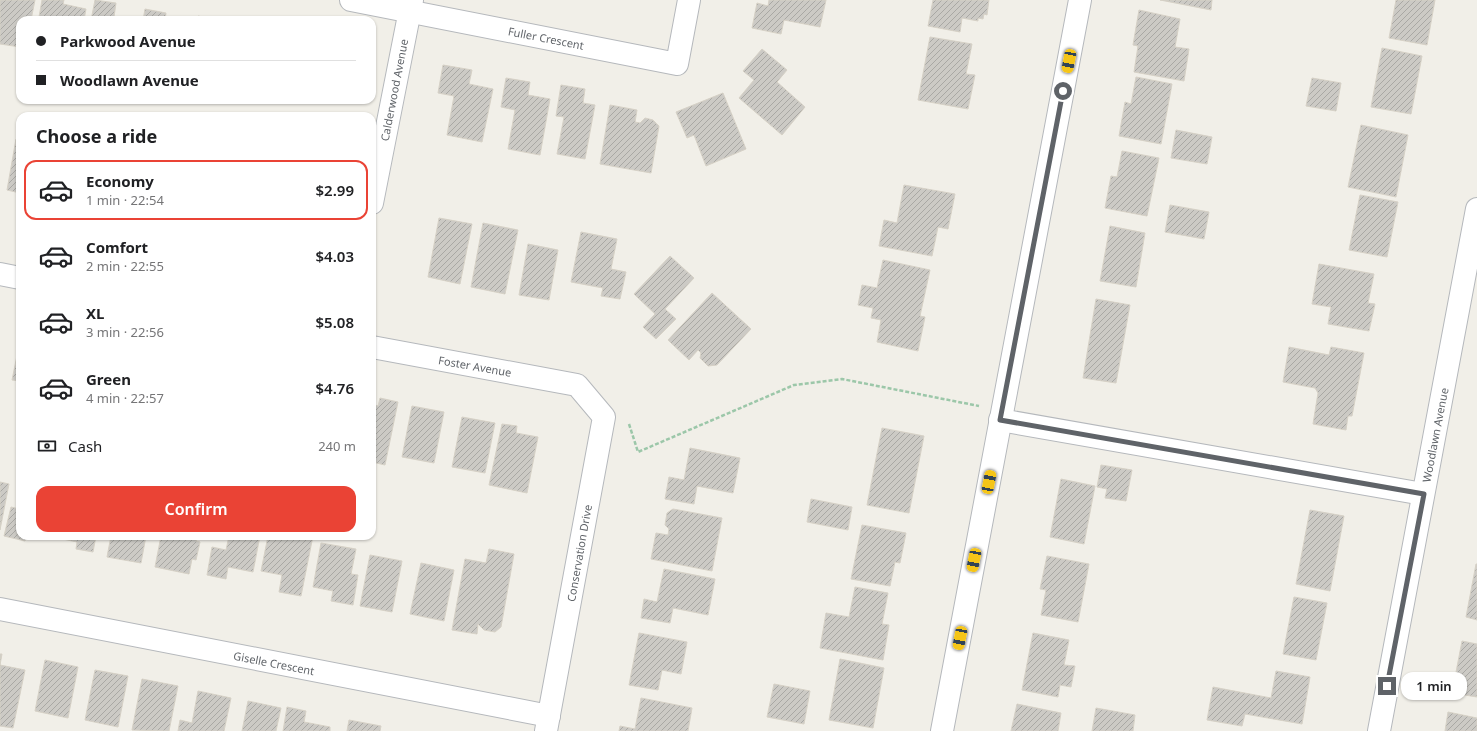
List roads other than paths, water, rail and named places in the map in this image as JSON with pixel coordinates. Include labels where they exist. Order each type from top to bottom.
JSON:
[{"type":"street","name":"Fuller Crescent","points":[[351,0],[411,6],[677,64],[689,0]]},
{"type":"street","points":[[942,731],[1080,0]]},
{"type":"street","name":"Calderwood Avenue","points":[[376,183],[411,6]]},
{"type":"street","name":"Woodlawn Avenue","points":[[1379,731],[1477,209]]},
{"type":"street","points":[[0,274],[16,277]]},
{"type":"street","name":"Foster Avenue","points":[[376,348],[577,385]]},
{"type":"street","name":"Conservation Drive","points":[[547,724],[604,417],[577,385]]},
{"type":"street","points":[[1000,420],[1424,494]]},
{"type":"street","name":"Giselle Crescent","points":[[0,610],[547,724]]}]
